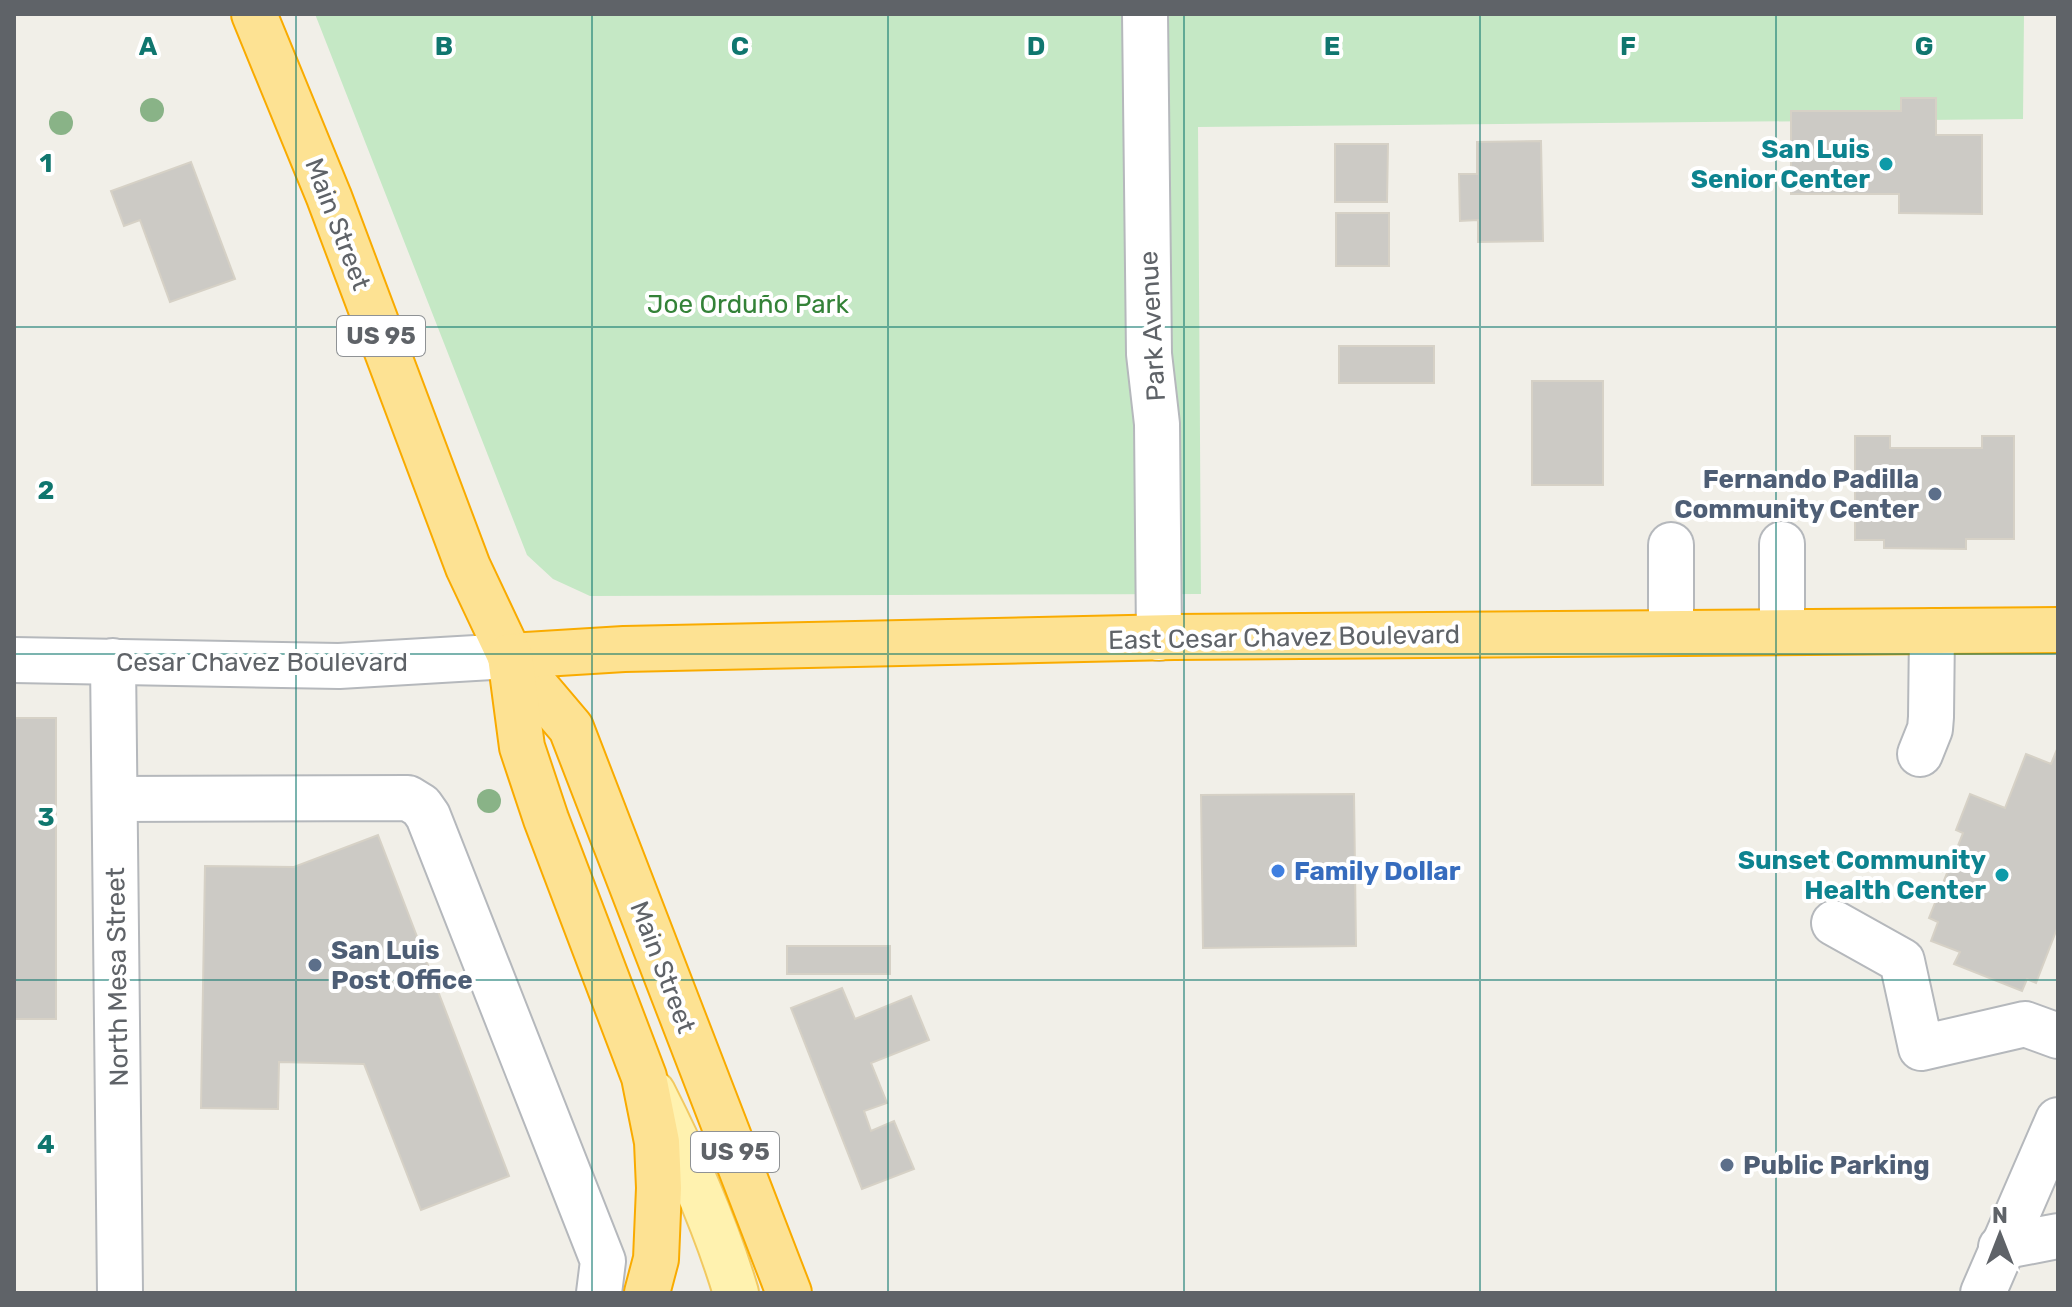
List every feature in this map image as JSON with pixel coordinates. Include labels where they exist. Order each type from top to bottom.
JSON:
[{"type":"highway","name":"Main Street","points":[[254,14],[329,197],[468,567],[510,656],[571,728],[789,1293]]},
{"type":"highway","name":"East Cesar Chavez Boulevard","points":[[510,656],[624,649],[1159,638],[2058,630]]},
{"type":"highway","name":"Main Street","points":[[510,656],[522,747],[546,819],[644,1077]]},
{"type":"highway","name":"US 95","points":[[644,1077],[657,1142],[659,1188],[656,1259],[647,1293]]},
{"type":"main road","name":"Main Street","points":[[644,1077],[686,1159],[722,1248],[736,1293]]},
{"type":"street","name":"Park Avenue","points":[[1145,14],[1149,354],[1157,424],[1159,638]]},
{"type":"street","points":[[1782,544],[1782,632]]},
{"type":"street","points":[[1671,545],[1671,633]]},
{"type":"street","points":[[1920,754],[1930,729],[1932,631]]},
{"type":"street","name":"Cesar Chavez Boulevard","points":[[14,660],[339,666],[510,656]]},
{"type":"street","name":"North Mesa Street","points":[[113,661],[120,1293]]},
{"type":"street","points":[[115,799],[408,798],[421,806],[428,816],[603,1261],[599,1293]]},
{"type":"street","points":[[1834,923],[1902,961],[1921,1048],[2025,1024],[2058,1036]]},
{"type":"street","points":[[1983,1293],[2058,1120]]},
{"type":"street","points":[[2001,1247],[2058,1236]]},
{"type":"green space","name":"Joe Orduño Park","points":[[315,14],[2024,14],[2023,119],[1198,127],[1201,594],[590,596],[553,579],[527,555]]},
{"type":"building","name":"San Luis Senior Center","points":[[1901,98],[1936,98],[1936,135],[1982,135],[1982,214],[1899,213],[1899,194],[1791,194],[1791,111],[1901,111]]},
{"type":"building","points":[[1541,141],[1543,241],[1478,242],[1478,220],[1460,221],[1459,174],[1477,174],[1477,142]]},
{"type":"building","points":[[1335,144],[1388,144],[1387,202],[1335,202]]},
{"type":"building","points":[[191,162],[235,279],[170,302],[140,220],[124,226],[111,191]]},
{"type":"building","points":[[1336,213],[1389,213],[1389,266],[1336,266]]},
{"type":"building","points":[[1339,346],[1434,346],[1434,383],[1339,383]]},
{"type":"building","points":[[1532,381],[1603,381],[1603,485],[1532,485]]},
{"type":"building","name":"Fernando Padilla Community Center","points":[[1855,436],[1890,436],[1890,448],[1982,448],[1982,436],[2014,436],[2014,539],[1966,539],[1966,549],[1884,548],[1884,540],[1855,540]]},
{"type":"building","points":[[14,718],[56,718],[56,1019],[14,1019]]},
{"type":"building","name":"Sunset Community Health Center","points":[[2058,747],[2058,926],[2036,983],[2027,979],[2022,991],[1954,964],[1960,952],[1931,941],[1938,922],[1929,918],[1963,833],[1956,830],[1970,794],[2005,808],[2026,754],[2051,764]]},
{"type":"building","name":"Family Dollar","points":[[1354,794],[1356,946],[1203,948],[1201,795]]},
{"type":"building","name":"San Luis Post Office","points":[[378,835],[509,1176],[421,1210],[364,1064],[279,1062],[278,1109],[201,1108],[205,866],[294,867]]},
{"type":"building","points":[[787,946],[890,946],[890,974],[787,974]]},
{"type":"building","points":[[842,988],[855,1019],[911,996],[929,1040],[871,1063],[887,1103],[864,1111],[871,1131],[894,1121],[914,1169],[862,1189],[791,1008]]},
{"type":"place","name":"San Luis Senior Center","points":[[1886,164]]},
{"type":"place","name":"Fernando Padilla Community Center","points":[[1935,494]]},
{"type":"place","name":"Family Dollar","points":[[1278,871]]},
{"type":"place","name":"Sunset Community Health Center","points":[[2002,875]]},
{"type":"place","name":"San Luis Post Office","points":[[315,965]]},
{"type":"place","name":"Public Parking","points":[[1727,1165]]}]
